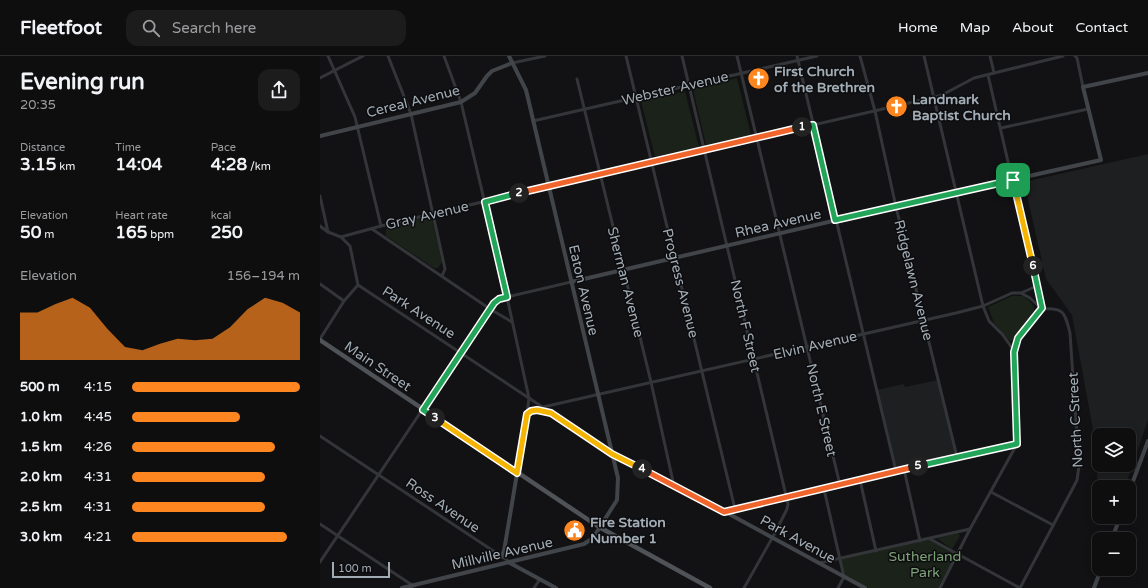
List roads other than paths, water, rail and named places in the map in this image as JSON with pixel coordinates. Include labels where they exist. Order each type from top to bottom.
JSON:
[{"type":"main road","name":"Eaton Avenue","points":[[508,56],[526,90],[618,478],[618,497],[599,527]]},
{"type":"main road","name":"Cereal Avenue","points":[[320,136],[461,102],[475,93],[492,71],[512,63]]},
{"type":"main road","points":[[1088,109],[1083,87],[1148,73]]},
{"type":"main road","name":"Rhea Avenue","points":[[571,282],[1101,160],[1088,109]]},
{"type":"main road","name":"Main Street","points":[[320,339],[423,410],[599,527],[710,588]]},
{"type":"main road","points":[[501,557],[504,551],[527,414],[531,411],[537,410],[551,413]]},
{"type":"main road","name":"Park Avenue","points":[[551,413],[612,454],[772,537],[865,588]]},
{"type":"main road","points":[[1133,480],[1148,441]]},
{"type":"main road","name":"Millville Avenue","points":[[402,588],[413,587],[584,544],[593,538],[599,527]]},
{"type":"main road","name":"Ross Avenue","points":[[510,562],[556,588]]},
{"type":"main road","points":[[1094,588],[1098,576]]},
{"type":"street","points":[[328,56],[358,126],[381,226]]},
{"type":"street","points":[[320,78],[363,56]]},
{"type":"street","points":[[388,56],[411,114],[444,268],[442,276]]},
{"type":"street","points":[[444,56],[461,102],[485,202],[529,398],[527,414]]},
{"type":"street","name":"Cereal Avenue","points":[[512,63],[545,56]]},
{"type":"street","name":"Progress Avenue","points":[[626,56],[735,509]]},
{"type":"street","name":"North F Street","points":[[682,56],[788,504],[787,509],[744,588]]},
{"type":"street","name":"North E Street","points":[[737,56],[840,485]]},
{"type":"street","points":[[796,56],[896,471]]},
{"type":"street","name":"Webster Avenue","points":[[533,121],[818,56]]},
{"type":"street","name":"Ridgelawn Avenue","points":[[860,56],[875,111],[896,207],[957,457]]},
{"type":"street","points":[[924,56],[983,306],[989,321],[1003,335],[1014,352]]},
{"type":"street","points":[[990,56],[994,73]]},
{"type":"street","name":"Gray Avenue","points":[[341,237],[548,186],[935,98],[974,78],[1063,56]]},
{"type":"street","points":[[1075,56],[1083,87]]},
{"type":"street","points":[[940,588],[957,553],[1017,444],[1014,352],[1018,338],[1042,308],[1002,128],[988,75]]},
{"type":"street","name":"Sherman Avenue","points":[[577,78],[651,382],[674,486]]},
{"type":"street","points":[[1002,128],[1088,109]]},
{"type":"street","points":[[320,196],[328,232]]},
{"type":"street","points":[[320,226],[328,232],[341,237],[350,246],[358,285],[344,300],[320,339]]},
{"type":"street","points":[[372,229],[490,309],[512,322]]},
{"type":"street","name":"Rhea Avenue","points":[[507,297],[571,282]]},
{"type":"street","points":[[320,284],[344,300]]},
{"type":"street","name":"Park Avenue","points":[[358,285],[551,413]]},
{"type":"street","name":"Elvin Avenue","points":[[543,408],[598,394],[983,306],[1012,293],[1020,293],[1037,286]]},
{"type":"street","name":"North C Street","points":[[1020,293],[1030,298],[1042,308],[1053,308],[1063,312],[1070,333],[1079,466],[1077,480],[1020,588]]},
{"type":"street","points":[[320,562],[494,303],[499,299],[507,297]]},
{"type":"street","name":"Ross Avenue","points":[[320,436],[510,562]]},
{"type":"street","points":[[724,512],[1017,444]]},
{"type":"street","points":[[904,469],[920,541]]},
{"type":"street","points":[[860,480],[876,551]]},
{"type":"street","points":[[824,489],[844,577],[838,588]]},
{"type":"street","points":[[991,492],[1053,525]]},
{"type":"street","points":[[320,524],[413,587]]},
{"type":"street","points":[[819,563],[970,529]]},
{"type":"street","points":[[929,539],[1020,588]]},
{"type":"street","points":[[534,588],[540,579]]},
{"type":"place","name":"First Church of the Brethren","points":[[758,79]]},
{"type":"place","name":"Landmark Baptist Church","points":[[897,107]]},
{"type":"place","name":"Fire Station Number 1","points":[[575,530]]},
{"type":"park label","name":"Sutherland Park","points":[[925,564]]}]
